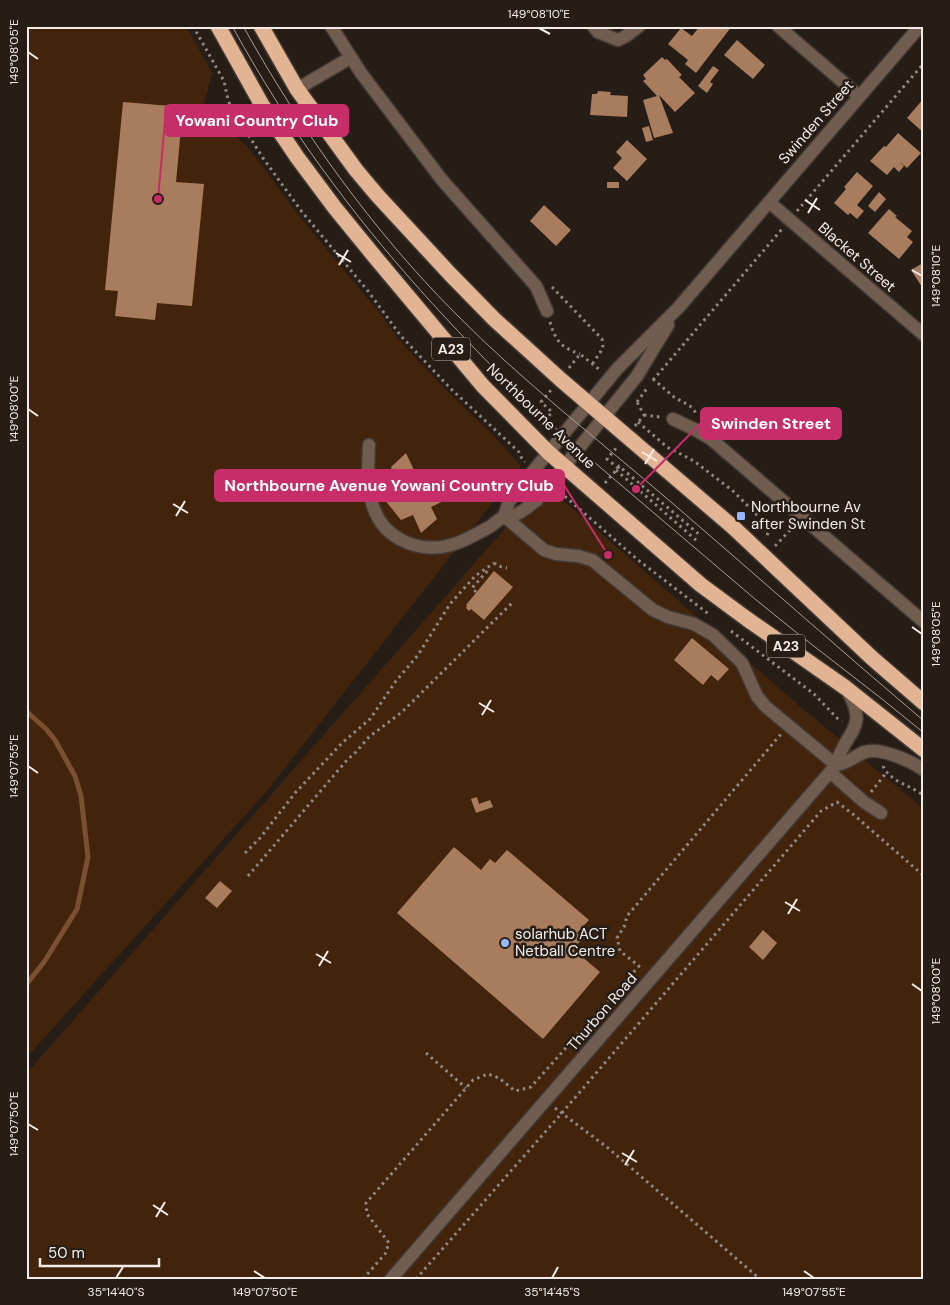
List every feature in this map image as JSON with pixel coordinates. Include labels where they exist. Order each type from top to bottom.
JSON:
[{"type":"highway","name":"Northbourne Avenue","points":[[218,26],[262,105],[297,157],[335,208],[482,386],[548,452],[701,584],[747,619],[846,688],[924,750]]},
{"type":"highway","points":[[261,26],[297,89],[356,170],[418,240],[494,319],[733,527],[872,658],[924,702]]},
{"type":"street","points":[[331,26],[350,58],[388,111],[442,180],[536,286],[547,311]]},
{"type":"street","points":[[593,26],[598,32],[618,40],[639,26]]},
{"type":"street","points":[[778,26],[859,96]]},
{"type":"street","name":"Swinden Street","points":[[504,516],[512,497],[617,369],[679,308],[920,26]]},
{"type":"street","points":[[297,89],[350,58]]},
{"type":"street","name":"Blacket Street","points":[[769,202],[924,335]]},
{"type":"street","name":"Swinden Street","points":[[369,445],[368,486],[374,512],[381,524],[400,540],[416,546],[447,546],[468,539],[504,516],[520,512],[537,500],[637,376],[679,308]]},
{"type":"street","points":[[673,419],[694,428],[711,439],[924,622]]},
{"type":"street","points":[[504,516],[540,548],[556,554],[578,556],[592,560],[651,608],[664,615],[694,624],[713,635],[744,666],[757,696],[765,706],[833,769],[864,802],[881,813]]},
{"type":"street","name":"Thurbon Road","points":[[391,1279],[833,769],[841,750],[857,722],[855,705],[846,688]]},
{"type":"street","name":"Thurbon Road","points":[[833,769],[868,752],[880,752],[907,761],[924,770]]},
{"type":"path","points":[[193,26],[224,81],[232,109],[263,158],[302,212],[418,354],[450,388],[519,452]]},
{"type":"path","points":[[547,311],[556,339],[565,348],[580,354]]},
{"type":"path","points":[[638,402],[653,378]]},
{"type":"path","points":[[638,422],[667,447],[694,461],[733,492],[770,528],[766,538]]},
{"type":"path","points":[[697,541],[617,469],[619,466],[701,536]]},
{"type":"path","points":[[760,532],[775,546],[802,517]]},
{"type":"path","points":[[494,563],[507,568]]},
{"type":"path","points":[[476,592],[472,588],[494,563]]},
{"type":"path","points":[[246,853],[295,793],[342,742],[370,719],[396,681],[418,655],[450,604],[475,576],[494,563]]},
{"type":"path","points":[[248,876],[369,737],[402,712],[513,602]]},
{"type":"path","points":[[363,1279],[385,1254],[389,1243],[367,1214],[366,1203],[473,1080],[488,1074],[499,1078],[515,1090],[525,1090],[531,1087],[639,966],[620,951],[617,938],[624,927],[627,916],[788,726]]},
{"type":"path","points":[[886,773],[916,789],[924,796]]},
{"type":"path","points":[[416,1279],[561,1114],[821,811],[836,802],[854,815],[924,876]]},
{"type":"path","points":[[426,1053],[466,1088]]},
{"type":"path","points":[[561,1114],[608,1148],[760,1279]]},
{"type":"shaded area","points":[[26,26],[186,26],[212,73],[204,104],[251,151],[299,216],[379,312],[399,340],[521,466],[267,791],[26,1058]]},
{"type":"shaded area","points":[[544,484],[803,709],[924,809],[924,1279],[26,1279],[26,1074]]},
{"type":"building","points":[[700,26],[732,26],[696,73],[685,64],[688,60],[668,44],[681,28],[692,36]]},
{"type":"building","points":[[737,40],[765,65],[753,79],[724,55]]},
{"type":"building","points":[[662,57],[665,60],[667,59],[682,75],[679,77],[695,93],[675,112],[659,95],[673,133],[654,138],[643,100],[657,96],[643,81],[646,79],[643,75]]},
{"type":"building","points":[[713,66],[719,70],[710,82],[713,84],[707,93],[698,86]]},
{"type":"building","points":[[598,91],[611,92],[610,95],[628,96],[627,117],[590,115],[592,94],[597,94]]},
{"type":"building","points":[[924,98],[924,133],[907,118]]},
{"type":"building","points":[[123,102],[183,107],[176,182],[204,184],[192,306],[157,303],[155,320],[115,316],[118,291],[105,290]]},
{"type":"building","points":[[649,126],[653,140],[646,142],[642,128]]},
{"type":"building","points":[[898,133],[921,153],[907,168],[899,161],[904,166],[899,172],[894,167],[887,175],[870,161]]},
{"type":"building","points":[[627,140],[647,159],[627,181],[613,168],[622,158],[616,152]]},
{"type":"building","points":[[857,172],[873,186],[857,205],[864,211],[857,219],[850,213],[848,215],[834,203],[846,189],[844,187]]},
{"type":"building","points":[[607,182],[619,182],[619,188],[607,188]]},
{"type":"building","points":[[879,192],[886,199],[875,212],[868,206]]},
{"type":"building","points":[[544,205],[571,230],[556,246],[530,221]]},
{"type":"building","points":[[889,209],[897,216],[895,217],[912,231],[907,237],[913,242],[899,259],[868,233]]},
{"type":"building","points":[[923,263],[924,286],[922,287],[911,270]]},
{"type":"building","points":[[406,453],[420,483],[450,469],[467,490],[431,507],[437,519],[421,533],[413,515],[401,520],[384,499],[401,492],[391,467]]},
{"type":"building","points":[[494,571],[513,587],[484,620],[471,609],[469,611],[466,605]]},
{"type":"building","points":[[692,638],[729,669],[718,681],[711,675],[703,685],[674,660]]},
{"type":"building","points":[[477,797],[479,804],[490,800],[493,807],[476,813],[471,799]]},
{"type":"building","name":"solarhub ACT Netball Centre","points":[[454,847],[481,870],[490,859],[495,863],[507,850],[589,920],[577,933],[583,938],[573,949],[600,972],[543,1039],[397,913]]},
{"type":"building","points":[[220,881],[232,891],[217,908],[205,898]]},
{"type":"building","points":[[763,930],[777,943],[763,960],[749,947]]},
{"type":"waterway","points":[[26,711],[55,740],[75,776],[81,796],[88,857],[77,909],[44,962],[26,985]]},
{"type":"tram line","points":[[232,26],[281,108],[335,186],[382,246],[432,304],[485,359],[539,413],[602,469],[776,616],[924,733]]},
{"type":"tram line","points":[[243,26],[289,103],[340,178],[395,248],[456,314],[534,387],[671,502],[924,721]]},
{"type":"place","name":"Yowani Country Club","points":[[158,199]]},
{"type":"place","name":"Swinden Street","points":[[636,489]]},
{"type":"place","name":"Northbourne Av after Swinden St","points":[[741,516]]},
{"type":"place","name":"Northbourne Avenue Yowani Country Club","points":[[608,555]]},
{"type":"place","name":"solarhub ACT Netball Centre","points":[[505,943]]}]
